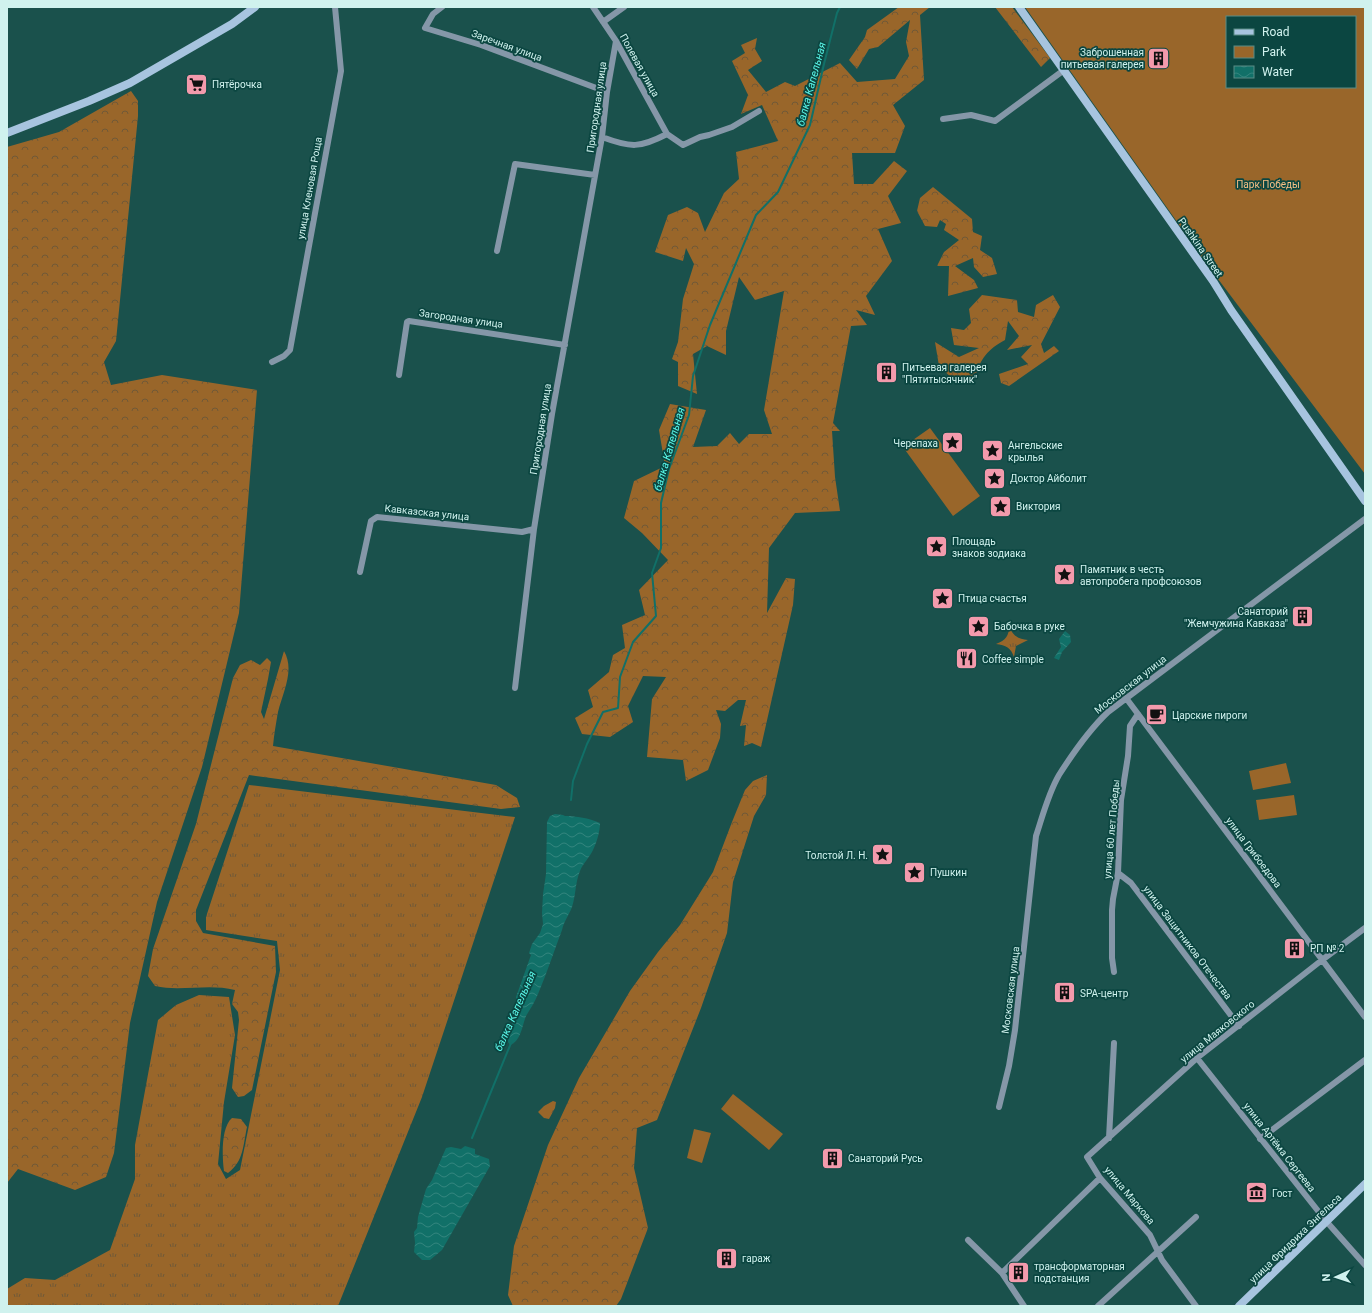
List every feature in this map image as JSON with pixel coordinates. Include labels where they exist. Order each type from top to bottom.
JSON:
[{"type":"street","points":[[7,133],[89,101],[130,83],[232,24],[256,7]]},
{"type":"street","name":"улица Кленовая Роща","points":[[272,362],[284,356],[290,350],[342,71],[334,7]]},
{"type":"street","name":"Заречная улица","points":[[442,7],[433,14],[425,28],[482,45],[607,92]]},
{"type":"street","name":"Полевая улица","points":[[593,7],[616,41],[667,134]]},
{"type":"street","points":[[603,22],[624,7]]},
{"type":"street","name":"Pushkina Street","points":[[1019,7],[1365,501]]},
{"type":"street","name":"Пригородная улица","points":[[515,688],[534,529],[602,137],[607,92],[616,41]]},
{"type":"street","points":[[943,119],[971,115],[995,121],[1064,70]]},
{"type":"street","points":[[602,137],[620,144],[635,146],[650,143],[667,134],[683,145],[700,137],[732,127],[759,111]]},
{"type":"street","points":[[497,251],[515,164],[595,176]]},
{"type":"street","name":"Загородная улица","points":[[399,375],[406,322],[409,321],[565,345]]},
{"type":"street","name":"Кавказская улица","points":[[360,572],[371,521],[377,517],[522,532],[534,529]]},
{"type":"street","name":"Московская улица","points":[[999,1107],[1009,1066],[1015,1030],[1036,836],[1046,805],[1059,776],[1093,727],[1108,712],[1365,519]]},
{"type":"street","name":"улица Грибоедова","points":[[1126,698],[1365,1017]]},
{"type":"street","name":"улица 60 лет Победы","points":[[1114,972],[1112,958],[1112,910],[1118,874],[1122,800],[1128,756],[1130,726],[1138,714]]},
{"type":"street","name":"улица Защитников Отечества","points":[[1118,874],[1130,883],[1239,1026]]},
{"type":"street","name":"улица Маяковского","points":[[1087,1158],[1197,1058],[1365,928]]},
{"type":"street","points":[[1109,1138],[1114,1043]]},
{"type":"street","name":"улица Артёма Сергеева","points":[[1197,1058],[1326,1221],[1365,1265]]},
{"type":"street","points":[[1260,1139],[1365,1060]]},
{"type":"street","name":"улица Маркова","points":[[1087,1158],[1100,1178],[1150,1235],[1162,1260],[1196,1306]]},
{"type":"street","points":[[1002,1273],[1100,1178]]},
{"type":"street","name":"улица Фридриха Энгельса","points":[[1240,1306],[1365,1184]]},
{"type":"street","points":[[1098,1306],[1196,1217]]},
{"type":"street","points":[[968,1240],[1002,1273],[1024,1306]]},
{"type":"green space","points":[[899,7],[930,7],[920,15],[924,80],[893,105],[905,126],[895,153],[852,153],[854,184],[873,184],[894,161],[907,171],[888,196],[901,223],[878,229],[892,261],[866,296],[875,315],[856,310],[867,325],[851,326],[833,423],[840,431],[832,431],[835,477],[840,511],[795,513],[769,548],[767,613],[786,578],[795,579],[793,605],[761,747],[752,743],[744,746],[746,725],[740,726],[746,700],[738,700],[725,711],[716,710],[721,724],[720,738],[708,770],[686,781],[683,760],[647,757],[652,699],[666,677],[643,676],[628,706],[633,722],[610,737],[582,734],[575,718],[593,707],[588,690],[609,672],[613,655],[625,648],[622,625],[645,615],[639,590],[668,560],[642,533],[624,518],[634,481],[665,466],[659,430],[670,404],[706,410],[693,447],[717,446],[730,433],[739,444],[749,434],[772,434],[764,410],[784,291],[755,300],[739,277],[726,331],[726,355],[707,346],[693,354],[697,394],[678,386],[678,362],[672,359],[678,342],[683,299],[694,264],[686,248],[683,261],[655,252],[668,215],[687,207],[698,213],[705,232],[724,193],[739,179],[736,152],[778,141],[762,105],[741,114],[748,95],[732,61],[745,53],[741,45],[757,38],[755,49],[762,61],[748,70],[766,92],[785,82],[795,86],[840,63],[857,82],[895,79],[909,56],[906,42],[910,20],[878,47],[869,49],[857,69],[849,60],[865,37],[867,30]]},
{"type":"green space","points":[[995,7],[1012,7],[1050,58],[1041,67]]},
{"type":"green space","name":"Парк Победы","points":[[1025,7],[1365,7],[1365,474],[1209,267]]},
{"type":"green space","points":[[131,91],[138,101],[138,116],[116,341],[104,362],[111,385],[162,375],[257,390],[239,613],[202,767],[157,902],[130,1023],[114,1153],[106,1177],[75,1190],[18,1169],[7,1183],[7,147],[59,132]]},
{"type":"green space","points":[[933,187],[972,219],[973,232],[982,236],[980,250],[992,258],[997,274],[983,277],[974,267],[973,258],[955,266],[974,280],[978,288],[948,296],[949,266],[937,266],[944,252],[959,240],[944,230],[946,224],[940,220],[937,227],[925,226],[917,211],[920,198]]},
{"type":"green space","points":[[982,295],[1017,300],[1018,312],[1034,317],[1036,305],[1053,295],[1060,307],[1041,344],[1044,353],[1054,346],[1059,351],[1009,386],[1001,383],[999,374],[1028,364],[1021,357],[1032,345],[1007,350],[1019,336],[1008,321],[1005,340],[989,351],[979,365],[975,378],[956,382],[939,366],[935,342],[959,357],[979,348],[954,345],[951,328],[964,330],[971,323],[969,309]]},
{"type":"green space","points":[[930,428],[980,496],[953,516],[903,447]]},
{"type":"green space","points":[[998,500],[1002,500],[1006,506],[1002,512],[998,512],[994,508],[994,504]]},
{"type":"green space","points":[[937,541],[941,543],[943,547],[941,551],[937,553],[933,551],[931,547],[933,543]]},
{"type":"green space","points":[[1009,626],[1016,636],[1021,639],[1028,640],[1016,646],[1014,657],[1008,648],[1003,645],[996,644],[1006,637]]},
{"type":"green space","points":[[284,651],[287,658],[288,673],[278,712],[273,746],[496,785],[517,798],[520,807],[501,809],[249,775],[196,910],[196,921],[203,933],[275,946],[276,972],[252,1090],[244,1096],[238,1097],[232,1088],[239,1020],[238,1012],[232,1004],[235,990],[215,987],[165,988],[155,986],[148,976],[153,949],[196,824],[233,678],[240,665],[251,660],[260,665],[267,658],[271,662],[261,712],[264,719]]},
{"type":"green space","points":[[1286,763],[1291,783],[1253,790],[1249,771]]},
{"type":"green space","points":[[767,775],[766,795],[754,816],[733,882],[727,933],[701,1008],[657,1120],[637,1128],[634,1168],[648,1228],[621,1299],[616,1306],[513,1306],[508,1295],[514,1246],[548,1145],[579,1078],[630,991],[658,952],[680,925],[713,872],[745,790],[753,781]]},
{"type":"green space","points":[[249,785],[515,817],[422,1097],[338,1306],[7,1306],[7,1289],[25,1278],[55,1280],[110,1250],[135,1179],[135,1145],[158,1020],[176,1005],[199,995],[229,997],[235,1035],[224,1102],[218,1164],[226,1179],[240,1170],[280,970],[277,941],[206,930],[206,917]]},
{"type":"green space","points":[[1294,795],[1297,815],[1259,820],[1256,800]]},
{"type":"green space","points":[[733,1094],[783,1134],[769,1150],[721,1109]]},
{"type":"green space","points":[[553,1101],[556,1102],[555,1108],[549,1119],[544,1118],[538,1112],[544,1106]]},
{"type":"green space","points":[[232,1118],[241,1119],[247,1127],[240,1158],[228,1173],[224,1171],[223,1143],[228,1122]]},
{"type":"green space","points":[[694,1129],[711,1133],[702,1163],[687,1158]]},
{"type":"water","points":[[1065,631],[1070,635],[1071,642],[1062,652],[1059,660],[1054,658],[1061,647],[1059,639]]},
{"type":"water","points":[[555,814],[574,816],[600,823],[599,833],[593,850],[580,871],[572,907],[564,924],[537,997],[526,1016],[519,1037],[510,1045],[508,1042],[508,1034],[516,1013],[516,997],[531,955],[529,953],[532,944],[540,933],[543,924],[542,913],[546,874],[547,822],[550,816]]},
{"type":"water","points":[[465,1146],[475,1149],[475,1154],[489,1159],[490,1166],[442,1250],[430,1260],[422,1260],[414,1252],[414,1232],[417,1228],[418,1217],[426,1189],[432,1180],[446,1148],[451,1147],[461,1149]]},
{"type":"waterway","name":"балка Капельная","points":[[571,800],[573,781],[587,744],[603,712],[618,708],[620,677],[633,642],[656,616],[652,573],[661,548],[661,503],[669,469],[689,415],[693,376],[710,325],[756,215],[778,192],[810,125],[824,64],[837,13],[840,7]]},
{"type":"waterway","name":"балка Капельная","points":[[472,1138],[511,1043]]},
{"type":"place","name":"Заброшенная питьевая галерея","points":[[1159,58]]},
{"type":"place","name":"Пятёрочка","points":[[196,84]]},
{"type":"place","name":"Питьевая галерея \"Пятитысячник\"","points":[[887,373]]},
{"type":"place","name":"Черепаха","points":[[953,443]]},
{"type":"place","name":"Ангельские крылья","points":[[993,451]]},
{"type":"place","name":"Доктор Айболит","points":[[994,478]]},
{"type":"place","name":"Виктория","points":[[1001,506]]},
{"type":"place","name":"Площадь знаков зодиака","points":[[937,547]]},
{"type":"place","name":"Памятник в честь автопробега профсоюзов","points":[[1065,575]]},
{"type":"place","name":"Птица счастья","points":[[942,598]]},
{"type":"place","name":"Санаторий \"Жемчужина Кавказа\"","points":[[1303,617]]},
{"type":"place","name":"Бабочка в руке","points":[[978,626]]},
{"type":"place","name":"Coffee simple","points":[[966,659]]},
{"type":"place","name":"Царские пироги","points":[[1156,715]]},
{"type":"place","name":"Толстой Л. Н.","points":[[883,855]]},
{"type":"place","name":"Пушкин","points":[[914,872]]},
{"type":"place","name":"РП № 2","points":[[1294,948]]},
{"type":"place","name":"SPA-центр","points":[[1065,993]]},
{"type":"place","name":"Санаторий Русь","points":[[833,1158]]},
{"type":"place","name":"Гост","points":[[1256,1193]]},
{"type":"place","name":"гараж","points":[[726,1258]]},
{"type":"place","name":"трансформаторная подстанция","points":[[1018,1272]]}]
